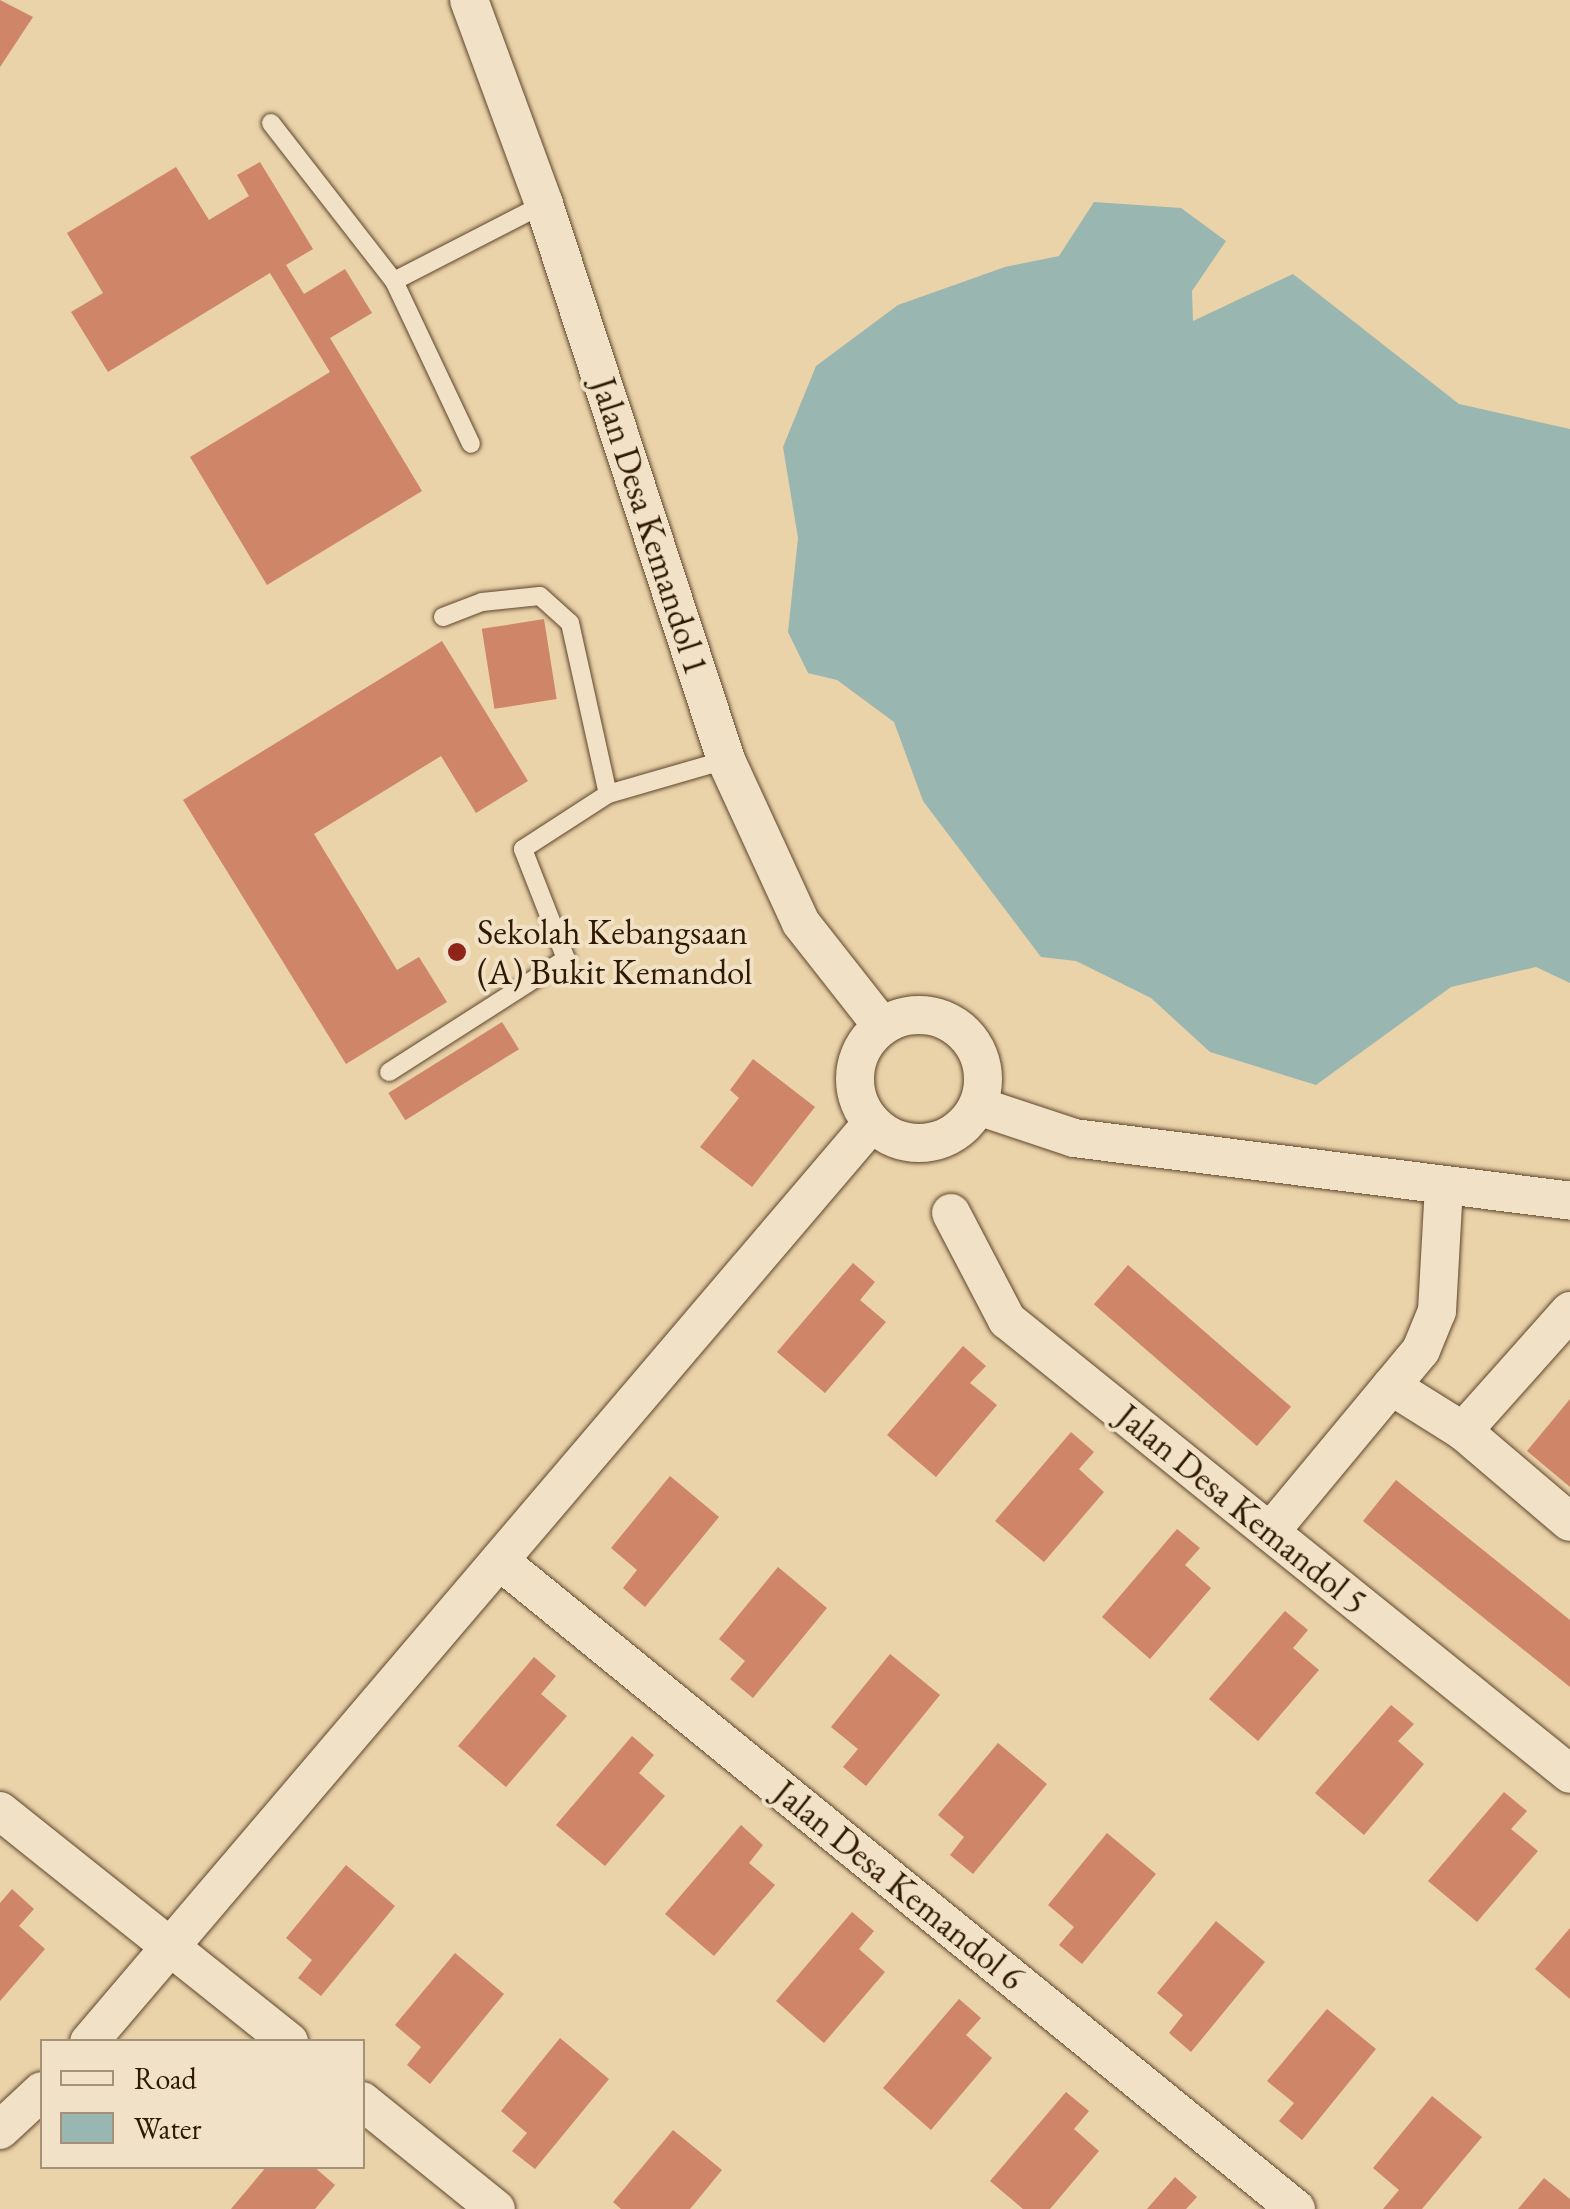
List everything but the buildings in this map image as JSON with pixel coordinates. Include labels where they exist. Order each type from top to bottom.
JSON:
[{"type":"street","name":"Jalan Desa Kemandol 1","points":[[469,0],[544,204],[726,760],[801,923],[882,1026]]},
{"type":"street","points":[[921,1014],[960,1029],[982,1064],[978,1106],[958,1130],[930,1142],[899,1139],[872,1123],[854,1084],[856,1061],[882,1026],[921,1014]]},
{"type":"street","points":[[978,1106],[1074,1138],[1570,1200]]},
{"type":"street","points":[[93,2039],[872,1123]]},
{"type":"street","points":[[1270,1532],[1421,1350],[1437,1310],[1444,1185]]},
{"type":"street","name":"Jalan Desa Kemandol 5","points":[[950,1213],[1007,1320],[1570,1774]]},
{"type":"street","points":[[1462,1431],[1570,1311]]},
{"type":"street","points":[[1391,1386],[1462,1431],[1570,1522]]},
{"type":"street","name":"Jalan Desa Kemandol 6","points":[[501,1562],[1296,2209]]},
{"type":"street","points":[[0,1812],[284,2039]]},
{"type":"street","points":[[0,2130],[40,2093]]},
{"type":"street","points":[[365,2103],[496,2209]]},
{"type":"lane","points":[[271,123],[394,281],[471,444]]},
{"type":"lane","points":[[394,281],[544,204]]},
{"type":"lane","points":[[443,617],[482,602],[540,596],[570,623],[608,794]]},
{"type":"lane","points":[[390,1072],[566,959],[524,849],[608,794],[726,760]]},
{"type":"water","points":[[1094,202],[1181,208],[1226,241],[1192,291],[1193,321],[1293,274],[1459,404],[1570,429],[1570,983],[1536,967],[1451,987],[1316,1085],[1210,1052],[1151,998],[1076,961],[1041,957],[923,801],[894,722],[837,680],[808,673],[788,632],[798,538],[783,447],[816,366],[898,305],[1005,267],[1059,256]]},
{"type":"place","name":"Sekolah Kebangsaan (A) Bukit Kemandol","points":[[457,952]]}]
